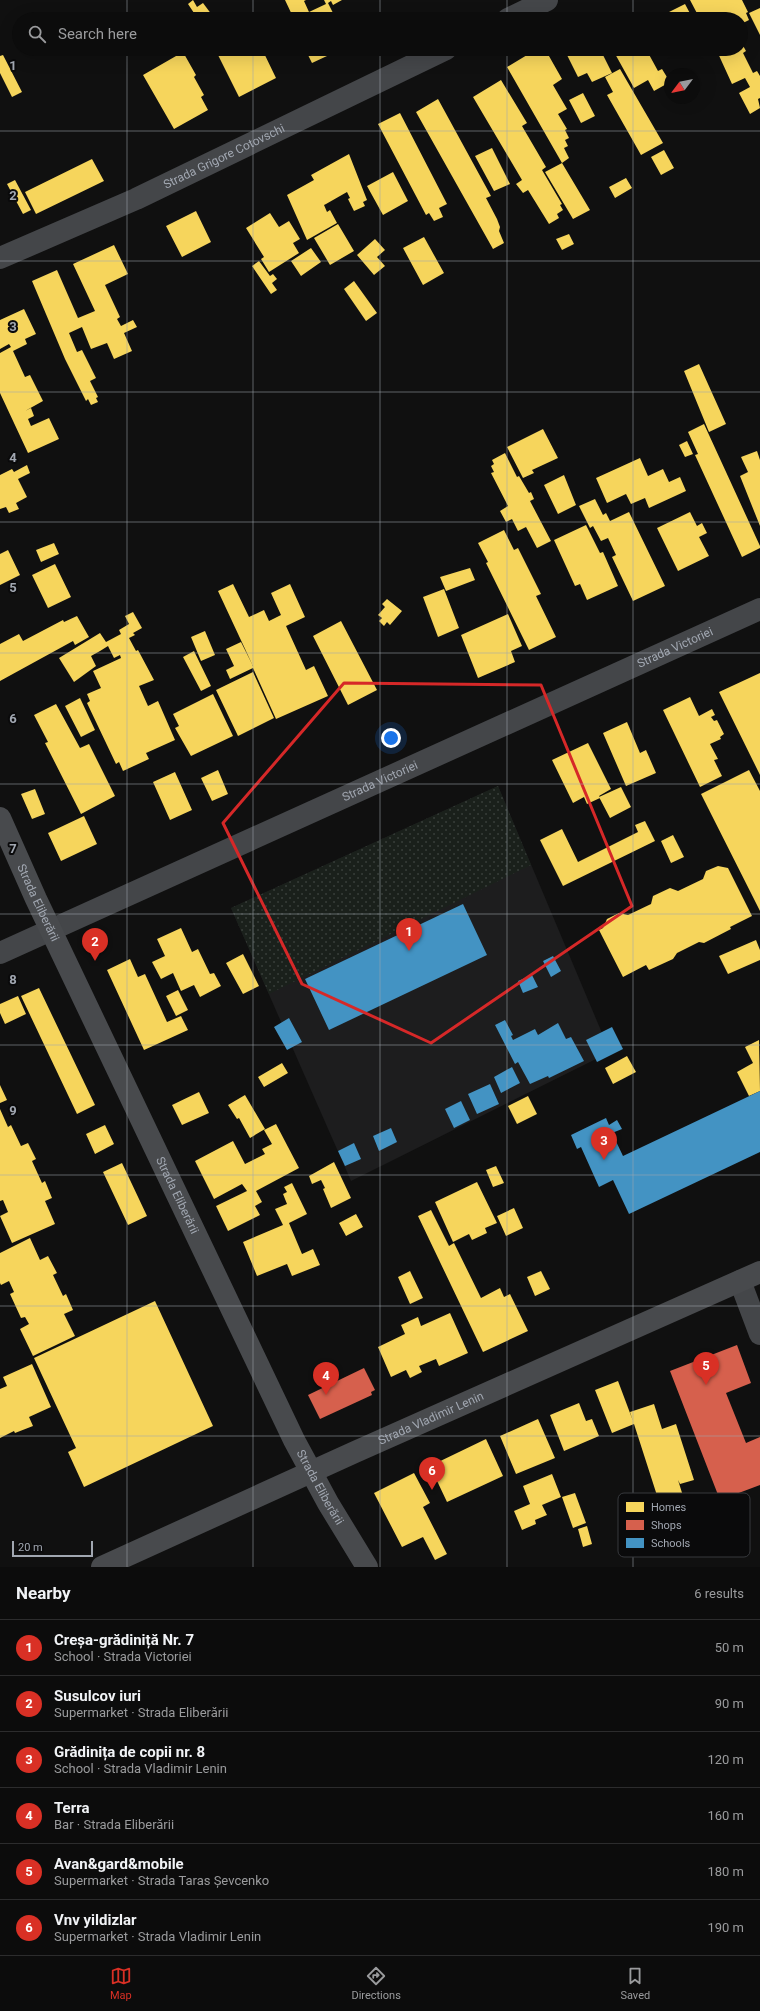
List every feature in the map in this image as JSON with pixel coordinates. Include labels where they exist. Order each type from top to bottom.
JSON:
[{"type":"main road","name":"Strada Eliberării","points":[[0,818],[51,930],[311,1472],[367,1567]]},
{"type":"main road","name":"Strada Vladimir Lenin","points":[[102,1567],[760,1272]]},
{"type":"street","points":[[523,12],[548,0]]},
{"type":"street","name":"Strada Grigore Cotovschi","points":[[0,258],[136,199],[432,56]]},
{"type":"street","name":"Strada Victoriei","points":[[0,953],[760,609]]},
{"type":"street","points":[[740,1281],[760,1334]]},
{"type":"highlighted area","points":[[344,683],[541,685],[632,906],[431,1043],[302,984],[223,823]]},
{"type":"shaded area","points":[[498,786],[610,1052],[351,1181],[231,908]]},
{"type":"shaded area","points":[[498,786],[531,865],[269,994],[231,908]]},
{"type":"building: Homes","points":[[193,0],[197,7],[203,3],[210,12],[193,12],[188,4]]},
{"type":"building: Homes","points":[[285,0],[306,0],[304,1],[309,12],[291,12]]},
{"type":"building: Homes","points":[[324,0],[342,0],[333,5],[331,1],[328,3],[332,12],[309,12],[326,4]]},
{"type":"building: Homes","points":[[690,0],[742,0],[748,12],[696,12]]},
{"type":"building: Homes","points":[[685,4],[689,12],[669,12]]},
{"type":"building: Homes","points":[[760,8],[760,35],[749,13]]},
{"type":"building: Homes","points":[[3,55],[22,92],[12,97],[0,73],[0,56]]},
{"type":"building: Homes","points":[[176,56],[185,56],[196,75],[194,77],[204,95],[201,97],[208,110],[174,129],[143,75]]},
{"type":"building: Homes","points":[[218,56],[265,56],[276,78],[239,97]]},
{"type":"building: Homes","points":[[308,56],[327,56],[312,63]]},
{"type":"building: Homes","points":[[525,56],[549,56],[562,79],[553,85],[567,109],[558,114],[567,129],[565,130],[569,138],[565,140],[568,146],[564,148],[569,158],[562,163],[507,67]]},
{"type":"building: Homes","points":[[568,56],[604,56],[612,73],[592,82],[587,73],[578,77]]},
{"type":"building: Homes","points":[[616,56],[650,56],[658,71],[662,69],[664,72],[664,85],[654,91],[648,80],[634,88]]},
{"type":"building: Homes","points":[[719,56],[744,56],[753,73],[757,71],[760,76],[760,98],[758,99],[760,108],[750,114],[739,93],[750,87],[745,78],[732,84]]},
{"type":"building: Homes","points":[[620,69],[663,143],[641,155],[607,95],[613,92],[605,77]]},
{"type":"building: Homes","points":[[501,80],[527,123],[522,126],[546,167],[542,170],[562,204],[560,205],[563,210],[557,214],[559,218],[549,224],[528,190],[523,193],[516,184],[522,180],[473,97]]},
{"type":"building: Homes","points":[[583,93],[595,116],[581,123],[569,100]]},
{"type":"building: Homes","points":[[438,99],[491,196],[486,198],[497,219],[500,227],[499,231],[504,243],[493,249],[416,112]]},
{"type":"building: Homes","points":[[400,113],[447,204],[439,208],[443,217],[434,221],[429,213],[426,215],[378,124]]},
{"type":"building: Homes","points":[[492,148],[510,184],[494,191],[475,156]]},
{"type":"building: Homes","points":[[664,150],[674,168],[661,175],[651,157]]},
{"type":"building: Homes","points":[[349,154],[367,200],[363,202],[365,206],[354,211],[348,199],[350,198],[347,192],[324,205],[327,212],[330,210],[337,223],[307,240],[287,195],[314,180],[311,175]]},
{"type":"building: Homes","points":[[92,159],[104,181],[36,214],[25,192]]},
{"type":"building: Homes","points":[[562,163],[590,210],[573,219],[545,172]]},
{"type":"building: Homes","points":[[393,172],[408,201],[383,215],[367,186]]},
{"type":"building: Homes","points":[[626,178],[632,188],[615,198],[609,187]]},
{"type":"building: Homes","points":[[15,180],[31,210],[23,214],[7,184]]},
{"type":"building: Homes","points":[[196,211],[211,242],[182,257],[166,226]]},
{"type":"building: Homes","points":[[270,213],[279,227],[289,221],[300,239],[293,243],[299,253],[269,272],[261,259],[264,257],[246,228]]},
{"type":"building: Homes","points":[[338,224],[354,251],[330,265],[314,238]]},
{"type":"building: Homes","points":[[569,234],[574,244],[562,250],[556,239]]},
{"type":"building: Homes","points":[[424,237],[444,273],[423,285],[403,248]]},
{"type":"building: Homes","points":[[375,239],[385,250],[377,257],[385,266],[374,275],[357,255]]},
{"type":"building: Homes","points":[[114,245],[128,274],[105,285],[120,317],[117,319],[121,326],[133,320],[137,327],[124,333],[132,351],[114,359],[107,343],[91,349],[82,327],[69,333],[77,352],[82,350],[96,378],[90,381],[98,397],[96,398],[98,402],[91,405],[88,399],[86,401],[65,359],[32,281],[57,270],[78,318],[95,311],[73,264]]},
{"type":"building: Homes","points":[[311,248],[321,262],[301,276],[291,261]]},
{"type":"building: Homes","points":[[259,261],[270,276],[273,274],[277,279],[272,283],[277,290],[271,294],[252,266]]},
{"type":"building: Homes","points":[[354,281],[377,313],[366,321],[344,289]]},
{"type":"building: Homes","points":[[24,309],[36,334],[25,339],[27,344],[13,351],[25,377],[30,375],[43,401],[25,411],[31,408],[34,416],[28,419],[31,426],[49,418],[59,439],[28,453],[0,393],[0,353],[11,347],[9,344],[0,349],[0,320]]},
{"type":"building: Homes","points":[[699,364],[726,424],[709,432],[684,371]]},
{"type":"building: Homes","points":[[704,424],[760,546],[760,548],[742,557],[695,455],[698,454],[688,432]]},
{"type":"building: Homes","points":[[543,429],[558,458],[532,470],[534,473],[523,478],[507,447]]},
{"type":"building: Homes","points":[[687,441],[693,454],[685,457],[679,445]]},
{"type":"building: Homes","points":[[757,451],[760,460],[760,526],[740,476],[748,472],[741,457]]},
{"type":"building: Homes","points":[[505,453],[517,477],[519,476],[529,493],[531,492],[534,499],[530,501],[551,541],[537,548],[526,527],[518,531],[512,519],[506,522],[500,511],[508,506],[491,473],[494,472],[491,466],[494,464],[492,460]]},
{"type":"building: Homes","points":[[640,458],[648,476],[663,469],[669,482],[680,477],[686,491],[649,508],[645,498],[631,504],[626,494],[607,503],[596,478]]},
{"type":"building: Homes","points":[[27,465],[30,473],[18,479],[27,497],[16,503],[19,509],[9,513],[6,507],[0,509],[0,475],[12,469],[14,472]]},
{"type":"building: Homes","points":[[564,475],[576,505],[558,514],[544,485]]},
{"type":"building: Homes","points":[[595,499],[603,515],[606,513],[610,521],[629,512],[665,586],[633,601],[612,557],[616,555],[608,538],[601,541],[593,526],[590,528],[579,506]]},
{"type":"building: Homes","points":[[690,512],[697,526],[702,523],[707,533],[699,537],[709,556],[678,571],[657,528]]},
{"type":"building: Homes","points":[[586,525],[600,553],[603,552],[618,586],[587,600],[580,584],[575,586],[554,540]]},
{"type":"building: Homes","points":[[504,530],[514,550],[518,548],[541,594],[536,596],[556,637],[529,650],[486,563],[488,562],[478,543]]},
{"type":"building: Homes","points":[[54,543],[59,554],[41,562],[36,550]]},
{"type":"building: Homes","points":[[8,550],[20,575],[0,585],[0,554]]},
{"type":"building: Homes","points":[[55,564],[71,597],[48,608],[32,575]]},
{"type":"building: Homes","points":[[470,568],[475,580],[446,591],[440,577]]},
{"type":"building: Homes","points":[[233,584],[249,617],[264,610],[269,621],[281,615],[271,593],[290,584],[305,617],[286,626],[306,670],[314,666],[328,696],[276,719],[253,668],[230,679],[226,670],[234,666],[226,649],[241,642],[253,666],[218,591]]},
{"type":"building: Homes","points":[[444,589],[459,628],[438,637],[423,597]]},
{"type":"building: Homes","points":[[387,599],[402,611],[390,625],[387,622],[384,626],[379,621],[382,618],[378,615],[385,607],[382,604]]},
{"type":"building: Homes","points":[[133,612],[142,628],[133,633],[135,635],[129,638],[136,651],[138,650],[154,680],[139,686],[148,706],[158,701],[175,740],[146,753],[149,759],[123,771],[119,762],[116,764],[87,703],[90,701],[87,694],[101,688],[93,671],[121,658],[120,655],[114,658],[108,646],[91,656],[96,666],[74,682],[59,658],[100,633],[106,642],[121,634],[119,630],[129,624],[125,616]]},
{"type":"building: Homes","points":[[508,614],[522,646],[511,651],[515,662],[478,678],[461,635]]},
{"type":"building: Homes","points":[[77,616],[89,637],[75,645],[73,641],[0,681],[0,644],[19,634],[23,641],[63,620],[64,622]]},
{"type":"building: Homes","points":[[341,621],[377,690],[348,705],[313,636]]},
{"type":"building: Homes","points":[[205,631],[215,655],[201,661],[191,637]]},
{"type":"building: Homes","points":[[194,651],[211,686],[201,691],[183,657]]},
{"type":"building: Homes","points":[[253,672],[274,718],[238,736],[216,690]]},
{"type":"building: Homes","points":[[760,673],[760,775],[719,692]]},
{"type":"building: Homes","points":[[213,694],[233,736],[191,756],[175,728],[179,726],[173,714]]},
{"type":"building: Homes","points":[[690,697],[699,716],[712,709],[715,715],[711,717],[714,721],[717,720],[724,734],[720,737],[721,739],[710,744],[718,759],[714,760],[722,776],[700,787],[663,710]]},
{"type":"building: Homes","points":[[80,698],[95,730],[81,737],[65,706]]},
{"type":"building: Homes","points":[[56,704],[80,748],[89,744],[115,796],[81,814],[45,743],[48,742],[34,715]]},
{"type":"building: Homes","points":[[627,722],[640,753],[646,750],[656,773],[626,786],[603,733]]},
{"type":"building: Homes","points":[[588,743],[611,789],[599,796],[600,798],[587,804],[584,797],[573,803],[552,760]]},
{"type":"building: Homes","points":[[218,770],[228,794],[212,801],[201,778]]},
{"type":"building: Homes","points":[[749,770],[760,791],[760,911],[701,794]]},
{"type":"building: Homes","points":[[175,772],[192,810],[170,820],[153,782]]},
{"type":"building: Homes","points":[[621,787],[631,807],[610,818],[599,797]]},
{"type":"building: Homes","points":[[35,789],[45,814],[32,819],[21,794]]},
{"type":"building: Homes","points":[[84,816],[97,844],[61,861],[48,833]]},
{"type":"building: Homes","points":[[645,821],[655,841],[563,886],[540,840],[562,829],[578,862],[638,832],[635,825]]},
{"type":"building: Homes","points":[[673,835],[684,857],[671,863],[661,841]]},
{"type":"building: Homes","points":[[718,866],[728,868],[752,916],[704,943],[699,942],[677,953],[673,959],[649,970],[646,965],[623,977],[599,930],[603,928],[607,919],[619,913],[628,915],[651,904],[653,896],[670,888],[678,891],[703,879],[706,871]]},
{"type":"building: Homes","points":[[181,928],[192,952],[198,949],[210,974],[214,973],[221,986],[200,997],[194,985],[181,991],[173,973],[161,979],[152,962],[165,956],[157,939]]},
{"type":"building: Homes","points":[[756,940],[760,950],[760,960],[728,974],[719,956]]},
{"type":"building: Homes","points":[[243,954],[259,986],[243,994],[226,963]]},
{"type":"building: Homes","points":[[130,959],[138,977],[145,974],[167,1022],[181,1016],[188,1030],[144,1050],[107,970]]},
{"type":"building: Homes","points":[[39,988],[95,1105],[77,1114],[21,996]]},
{"type":"building: Homes","points":[[178,990],[188,1010],[176,1016],[166,996]]},
{"type":"building: Homes","points":[[18,996],[26,1014],[5,1024],[0,1013],[0,1004]]},
{"type":"building: Homes","points":[[759,1040],[760,1091],[749,1096],[737,1072],[753,1063],[745,1047]]},
{"type":"building: Homes","points":[[627,1056],[636,1072],[613,1084],[605,1068]]},
{"type":"building: Homes","points":[[282,1063],[288,1073],[264,1087],[258,1077]]},
{"type":"building: Homes","points":[[0,1085],[7,1100],[0,1103]]},
{"type":"building: Homes","points":[[199,1092],[209,1113],[182,1125],[172,1105]]},
{"type":"building: Homes","points":[[245,1095],[265,1129],[250,1138],[239,1118],[237,1119],[228,1105]]},
{"type":"building: Homes","points":[[528,1096],[537,1114],[517,1124],[508,1106]]},
{"type":"building: Homes","points":[[0,1109],[8,1127],[11,1125],[21,1146],[28,1143],[36,1159],[32,1161],[42,1183],[45,1181],[52,1198],[45,1201],[55,1224],[12,1243],[0,1216],[8,1212],[3,1200],[0,1201]]},
{"type":"building: Homes","points":[[276,1124],[299,1168],[256,1191],[262,1202],[255,1206],[260,1215],[228,1231],[216,1206],[247,1191],[242,1184],[214,1199],[195,1161],[233,1141],[245,1164],[265,1154],[262,1149],[272,1144],[264,1130]]},
{"type":"building: Homes","points":[[105,1125],[114,1144],[95,1154],[86,1134]]},
{"type":"building: Homes","points":[[334,1162],[351,1198],[331,1208],[321,1180],[312,1184],[309,1176]]},
{"type":"building: Homes","points":[[122,1163],[147,1216],[128,1225],[103,1172]]},
{"type":"building: Homes","points":[[496,1166],[504,1183],[493,1187],[486,1170]]},
{"type":"building: Homes","points":[[477,1182],[497,1223],[485,1228],[487,1233],[472,1240],[469,1234],[453,1242],[435,1202]]},
{"type":"building: Homes","points":[[292,1183],[307,1214],[289,1223],[302,1254],[313,1249],[320,1265],[292,1276],[287,1264],[257,1276],[243,1242],[283,1225],[275,1209],[287,1204],[283,1194],[287,1192],[284,1187]]},
{"type":"building: Homes","points":[[514,1208],[523,1228],[506,1236],[497,1216]]},
{"type":"building: Homes","points":[[431,1210],[449,1246],[454,1243],[481,1298],[500,1288],[504,1297],[510,1294],[528,1331],[483,1352],[418,1216]]},
{"type":"building: Homes","points":[[356,1214],[363,1227],[346,1236],[339,1223]]},
{"type":"building: Homes","points":[[30,1238],[40,1260],[48,1256],[57,1273],[53,1275],[63,1296],[66,1294],[73,1310],[64,1314],[75,1336],[33,1356],[20,1329],[29,1324],[25,1317],[21,1318],[10,1294],[14,1292],[9,1281],[1,1285],[0,1283],[0,1253]]},
{"type":"building: Homes","points":[[410,1271],[423,1298],[410,1304],[398,1277]]},
{"type":"building: Homes","points":[[541,1271],[550,1289],[535,1296],[527,1277]]},
{"type":"building: Homes","points":[[155,1301],[213,1426],[84,1487],[68,1452],[76,1448],[34,1358]]},
{"type":"building: Homes","points":[[450,1313],[468,1353],[439,1366],[436,1359],[419,1366],[422,1372],[410,1378],[406,1370],[391,1377],[378,1347],[405,1334],[401,1325],[418,1317],[421,1326]]},
{"type":"building: Homes","points":[[32,1364],[51,1407],[29,1417],[33,1426],[15,1433],[14,1431],[0,1438],[0,1389],[7,1386],[3,1377]]},
{"type":"building: Homes","points":[[618,1381],[633,1421],[630,1412],[654,1404],[662,1429],[676,1424],[694,1480],[680,1484],[678,1480],[682,1493],[656,1493],[634,1424],[612,1433],[595,1390]]},
{"type":"building: Homes","points":[[579,1403],[586,1421],[592,1419],[599,1436],[564,1451],[550,1415]]},
{"type":"building: Homes","points":[[538,1419],[555,1458],[516,1474],[500,1436]]},
{"type":"building: Homes","points":[[486,1439],[503,1476],[447,1502],[430,1466]]},
{"type":"building: Homes","points":[[414,1473],[430,1503],[423,1507],[447,1554],[435,1560],[423,1537],[402,1547],[374,1493]]},
{"type":"building: Homes","points":[[552,1474],[561,1497],[542,1505],[547,1515],[535,1520],[536,1524],[522,1530],[514,1511],[530,1504],[523,1486]]},
{"type":"building: Homes","points":[[575,1493],[586,1523],[573,1528],[562,1497]]},
{"type":"building: Homes","points":[[587,1526],[592,1544],[583,1547],[578,1529]]},
{"type":"building: Shops","points":[[737,1345],[751,1383],[726,1393],[746,1443],[760,1437],[760,1485],[739,1493],[717,1493],[670,1371]]},
{"type":"building: Shops","points":[[364,1368],[375,1390],[371,1392],[372,1395],[320,1419],[308,1395]]},
{"type":"building: Schools","points":[[463,904],[487,955],[329,1030],[305,979]]},
{"type":"building: Schools","points":[[553,956],[561,971],[551,977],[543,961]]},
{"type":"building: Schools","points":[[532,975],[538,987],[523,993],[518,981]]},
{"type":"building: Schools","points":[[289,1018],[302,1042],[287,1050],[274,1027]]},
{"type":"building: Schools","points":[[505,1020],[513,1035],[511,1036],[513,1040],[535,1029],[538,1035],[558,1023],[566,1039],[571,1037],[584,1061],[549,1078],[548,1076],[530,1084],[518,1062],[515,1064],[495,1025]]},
{"type":"building: Schools","points":[[612,1027],[623,1049],[597,1062],[586,1040]]},
{"type":"building: Schools","points":[[512,1067],[520,1083],[501,1093],[494,1077]]},
{"type":"building: Schools","points":[[490,1084],[499,1104],[477,1114],[468,1094]]},
{"type":"building: Schools","points":[[760,1091],[760,1152],[629,1214],[613,1180],[599,1187],[581,1147],[577,1149],[571,1135],[606,1118],[609,1125],[617,1120],[622,1129],[612,1133],[623,1156]]},
{"type":"building: Schools","points":[[461,1101],[470,1120],[454,1128],[445,1109]]},
{"type":"building: Schools","points":[[391,1128],[397,1142],[379,1151],[373,1136]]},
{"type":"building: Schools","points":[[354,1143],[361,1159],[345,1166],[338,1151]]},
{"type":"place","name":"Creșa-grădiniță Nr. 7","points":[[409,951]]},
{"type":"place","name":"Susulcov iuri","points":[[95,961]]},
{"type":"place","name":"Grădinița de copii nr. 8","points":[[604,1160]]},
{"type":"place","name":"Avan&gard&mobile","points":[[706,1385]]},
{"type":"place","name":"Terra","points":[[326,1395]]},
{"type":"place","name":"Vnv yildizlar","points":[[432,1490]]}]
